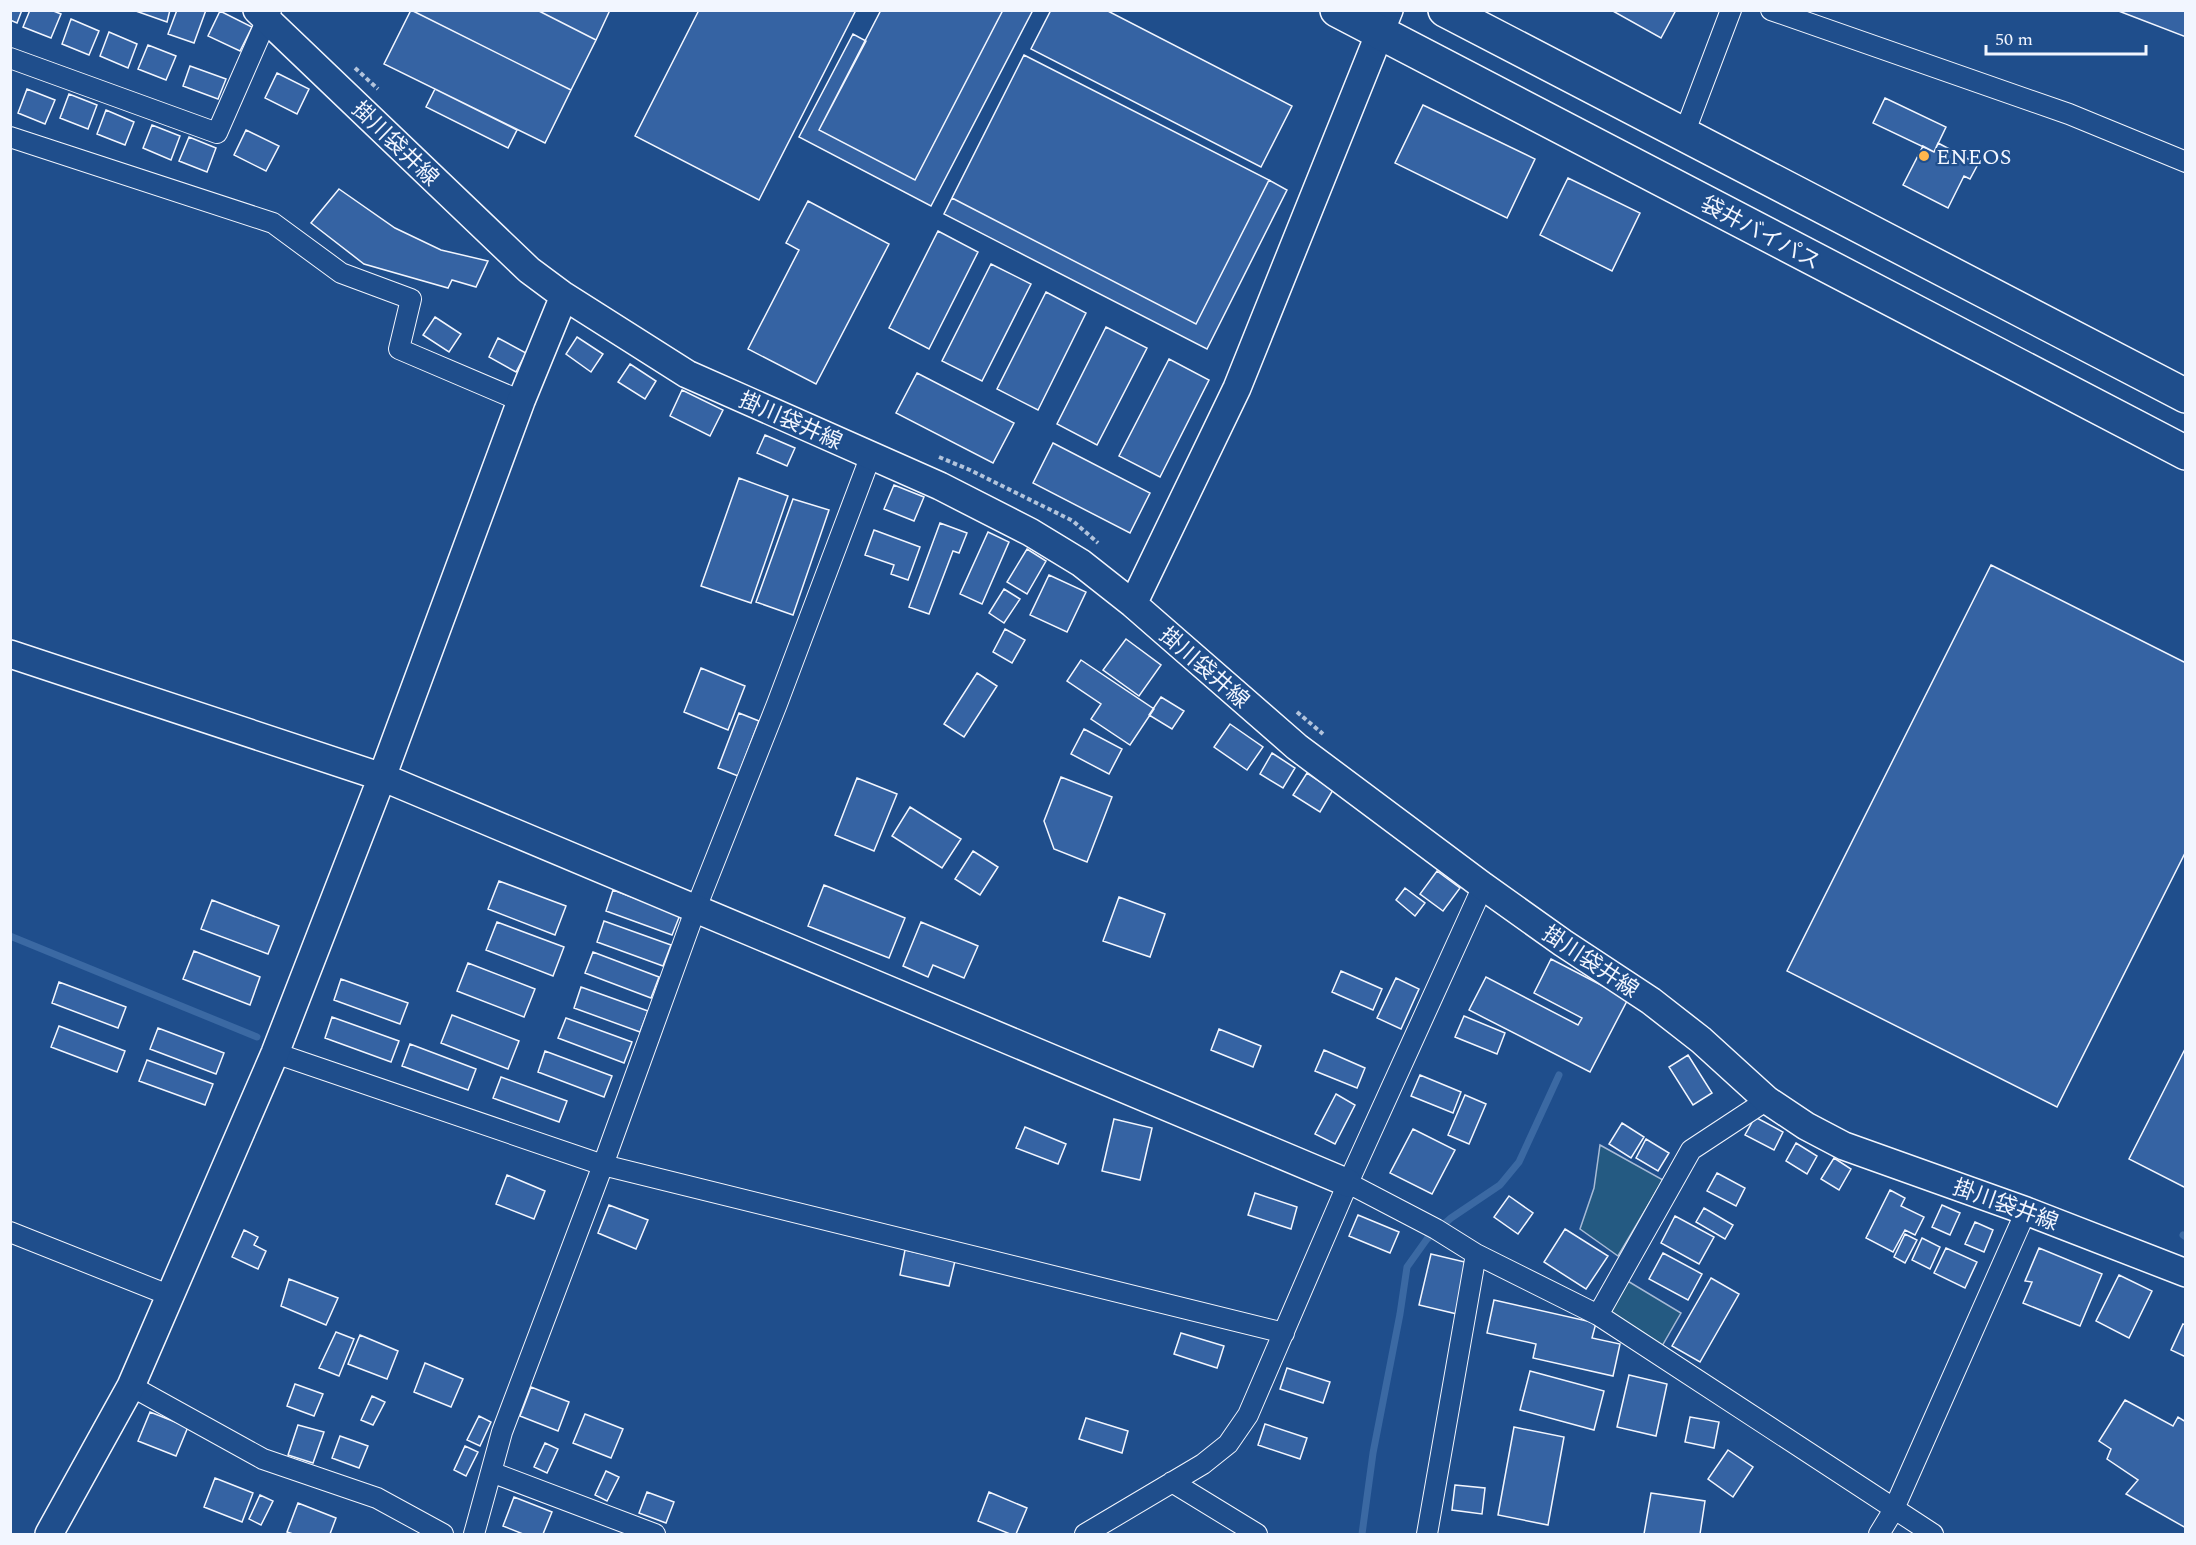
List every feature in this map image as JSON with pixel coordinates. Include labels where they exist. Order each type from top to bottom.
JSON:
[{"type":"highway","name":"袋井バイパス","points":[[1337,10],[1385,22],[2186,453]]},
{"type":"highway","points":[[1445,10],[2186,396]]},
{"type":"street","points":[[1684,134],[1731,10]]},
{"type":"street","points":[[1771,10],[2069,114],[2186,162]]},
{"type":"street","points":[[10,58],[217,133],[265,14]]},
{"type":"street","name":"掛川袋井線","points":[[265,14],[529,270],[564,296],[687,374],[940,486],[1030,532],[1081,563],[1133,604],[1297,747],[1482,886],[1651,1001],[1701,1040],[1767,1100],[1806,1126],[1844,1146],[2026,1211],[2186,1273]]},
{"type":"street","points":[[1133,604],[1237,388],[1385,22]]},
{"type":"street","points":[[10,137],[273,223],[341,273],[411,299],[399,349],[521,401]]},
{"type":"street","points":[[53,1533],[131,1386],[275,1053],[382,777],[521,401],[564,296]]},
{"type":"street","points":[[474,1534],[502,1432],[603,1165],[696,908],[777,704],[871,455]]},
{"type":"street","points":[[10,654],[382,777],[1348,1183],[1436,1229],[1476,1254],[1598,1315],[1933,1534]]},
{"type":"street","points":[[1085,1534],[1203,1464],[1228,1444],[1248,1415],[1348,1183],[1482,886]]},
{"type":"street","points":[[275,1053],[603,1165],[1284,1333]]},
{"type":"street","points":[[1598,1315],[1691,1150],[1767,1100]]},
{"type":"street","points":[[1879,1534],[1893,1510],[2026,1211]]},
{"type":"street","points":[[10,1232],[171,1296]]},
{"type":"street","points":[[1427,1534],[1476,1254]]},
{"type":"street","points":[[131,1386],[263,1459],[377,1498],[443,1534]]},
{"type":"street","points":[[491,1472],[655,1534]]},
{"type":"street","points":[[1172,1482],[1257,1534]]},
{"type":"path","points":[[1294,709],[1330,740]]},
{"type":"shaded area","points":[[1600,1145],[1663,1180],[1618,1256],[1580,1229],[1594,1188]]},
{"type":"shaded area","points":[[1626,1280],[1681,1313],[1662,1346],[1607,1313]]},
{"type":"building","points":[[10,10],[22,10],[17,23],[10,20]]},
{"type":"building","points":[[30,10],[51,10],[61,14],[51,38],[23,27]]},
{"type":"building","points":[[133,10],[170,10],[167,22]]},
{"type":"building","points":[[177,10],[206,10],[194,43],[168,34]]},
{"type":"building","points":[[411,10],[571,90],[545,143],[384,64]]},
{"type":"building","points":[[411,10],[537,10],[596,40],[571,90]]},
{"type":"building","points":[[537,10],[610,10],[596,40]]},
{"type":"building","points":[[699,10],[856,10],[759,200],[635,136]]},
{"type":"building","points":[[881,10],[1003,10],[915,180],[819,130]]},
{"type":"building","points":[[1003,10],[1033,10],[931,206],[799,137],[853,34],[866,41],[819,130],[915,180]]},
{"type":"building","points":[[1051,10],[1106,10],[1292,106],[1261,167],[1031,49]]},
{"type":"building","points":[[1611,10],[1676,10],[1661,38]]},
{"type":"building","points":[[2116,10],[2186,10],[2186,37]]},
{"type":"building","points":[[220,11],[252,27],[240,51],[208,36]]},
{"type":"building","points":[[71,19],[99,31],[89,55],[62,44]]},
{"type":"building","points":[[109,32],[137,44],[128,68],[100,56]]},
{"type":"building","points":[[148,45],[176,56],[166,80],[138,69]]},
{"type":"building","points":[[1024,55],[1269,180],[1196,324],[952,198]]},
{"type":"building","points":[[190,66],[226,79],[218,99],[183,86]]},
{"type":"building","points":[[277,73],[309,89],[297,114],[265,98]]},
{"type":"building","points":[[27,89],[55,100],[45,124],[18,113]]},
{"type":"building","points":[[435,89],[517,130],[508,148],[426,107]]},
{"type":"building","points":[[69,94],[97,105],[88,129],[60,118]]},
{"type":"building","points":[[1885,98],[1946,127],[1934,152],[1873,123]]},
{"type":"building","points":[[1423,105],[1535,159],[1507,218],[1395,163]]},
{"type":"building","points":[[106,110],[134,122],[125,145],[97,134]]},
{"type":"building","points":[[152,125],[180,136],[171,160],[143,148]]},
{"type":"building","points":[[246,130],[279,146],[266,171],[234,155]]},
{"type":"building","points":[[189,137],[216,148],[207,172],[179,161]]},
{"type":"building","points":[[1938,143],[1978,164],[1970,179],[1964,176],[1948,208],[1903,185],[1923,146],[1934,152]]},
{"type":"building","points":[[1568,178],[1640,213],[1612,271],[1540,235]]},
{"type":"building","points":[[1269,180],[1287,190],[1207,349],[944,214],[952,198],[1196,324]]},
{"type":"building","points":[[339,189],[395,228],[441,250],[488,261],[476,287],[452,280],[448,288],[364,264],[311,223]]},
{"type":"building","points":[[808,201],[889,244],[816,384],[748,349],[799,250],[786,243]]},
{"type":"building","points":[[938,231],[978,252],[929,349],[889,328]]},
{"type":"building","points":[[991,264],[1031,284],[982,381],[942,361]]},
{"type":"building","points":[[1046,292],[1086,313],[1038,410],[997,389]]},
{"type":"building","points":[[435,317],[461,334],[449,352],[423,335]]},
{"type":"building","points":[[1106,327],[1147,348],[1097,445],[1057,424]]},
{"type":"building","points":[[577,337],[603,354],[591,372],[566,354]]},
{"type":"building","points":[[498,338],[526,353],[516,372],[489,357]]},
{"type":"building","points":[[1169,359],[1209,380],[1160,477],[1119,456]]},
{"type":"building","points":[[630,364],[656,381],[645,399],[618,382]]},
{"type":"building","points":[[917,373],[1014,423],[993,463],[896,413]]},
{"type":"building","points":[[682,390],[723,410],[710,436],[670,416]]},
{"type":"building","points":[[765,435],[795,448],[787,466],[757,453]]},
{"type":"building","points":[[1053,443],[1150,493],[1130,533],[1033,483]]},
{"type":"building","points":[[739,478],[788,496],[751,603],[701,586]]},
{"type":"building","points":[[894,485],[924,497],[914,521],[884,509]]},
{"type":"building","points":[[793,499],[829,510],[793,615],[756,602]]},
{"type":"building","points":[[940,523],[967,533],[959,553],[953,551],[929,614],[909,607]]},
{"type":"building","points":[[874,530],[920,547],[908,580],[891,574],[894,565],[865,555]]},
{"type":"building","points":[[988,532],[1009,542],[982,604],[960,594]]},
{"type":"building","points":[[1027,549],[1046,561],[1027,594],[1007,582]]},
{"type":"building","points":[[1991,565],[2186,663],[2186,851],[2057,1107],[1787,971]]},
{"type":"building","points":[[1049,575],[1086,592],[1067,632],[1030,615]]},
{"type":"building","points":[[1004,589],[1020,599],[1004,623],[989,613]]},
{"type":"building","points":[[1005,629],[1025,640],[1012,663],[993,652]]},
{"type":"building","points":[[1126,639],[1161,665],[1139,696],[1103,670]]},
{"type":"building","points":[[1081,660],[1154,709],[1130,745],[1091,719],[1101,704],[1067,681]]},
{"type":"building","points":[[701,668],[745,686],[728,730],[684,712]]},
{"type":"building","points":[[977,673],[997,686],[964,737],[944,724]]},
{"type":"building","points":[[1161,697],[1184,711],[1172,729],[1149,715]]},
{"type":"building","points":[[739,713],[759,721],[738,776],[718,768]]},
{"type":"building","points":[[1230,724],[1263,747],[1247,770],[1214,747]]},
{"type":"building","points":[[1084,729],[1122,749],[1109,774],[1071,754]]},
{"type":"building","points":[[1272,753],[1295,768],[1283,788],[1260,774]]},
{"type":"building","points":[[1307,773],[1333,790],[1320,812],[1293,795]]},
{"type":"building","points":[[1061,777],[1112,797],[1087,862],[1054,849],[1044,821]]},
{"type":"building","points":[[857,778],[897,794],[874,851],[835,835]]},
{"type":"building","points":[[910,807],[961,839],[942,868],[892,836]]},
{"type":"building","points":[[973,851],[998,867],[980,895],[955,879]]},
{"type":"building","points":[[1437,871],[1460,888],[1443,911],[1420,894]]},
{"type":"building","points":[[499,881],[566,906],[555,935],[488,909]]},
{"type":"building","points":[[824,885],[905,918],[889,958],[808,926]]},
{"type":"building","points":[[1405,888],[1425,903],[1415,916],[1396,900]]},
{"type":"building","points":[[613,890],[680,915],[672,935],[606,911]]},
{"type":"building","points":[[1119,897],[1165,914],[1150,957],[1103,941]]},
{"type":"building","points":[[212,900],[279,926],[268,954],[201,929]]},
{"type":"building","points":[[604,921],[671,945],[663,966],[597,942]]},
{"type":"building","points":[[497,922],[564,947],[553,976],[486,950]]},
{"type":"building","points":[[921,922],[978,946],[964,978],[933,965],[928,977],[903,966]]},
{"type":"building","points":[[194,951],[260,977],[250,1005],[183,979]]},
{"type":"building","points":[[593,952],[659,977],[651,998],[585,973]]},
{"type":"building","points":[[1551,959],[1628,999],[1590,1072],[1469,1010],[1486,977],[1578,1025],[1582,1018],[1534,993]]},
{"type":"building","points":[[468,963],[535,989],[524,1017],[457,991]]},
{"type":"building","points":[[1341,971],[1382,989],[1373,1010],[1332,992]]},
{"type":"building","points":[[1396,978],[1419,989],[1401,1029],[1377,1018]]},
{"type":"building","points":[[341,979],[408,1003],[400,1024],[334,1000]]},
{"type":"building","points":[[59,982],[126,1007],[118,1028],[52,1003]]},
{"type":"building","points":[[581,987],[648,1011],[640,1032],[574,1008]]},
{"type":"building","points":[[452,1015],[519,1041],[508,1069],[441,1043]]},
{"type":"building","points":[[1464,1016],[1505,1033],[1497,1054],[1455,1037]]},
{"type":"building","points":[[332,1017],[399,1041],[391,1062],[325,1038]]},
{"type":"building","points":[[566,1018],[632,1042],[624,1063],[558,1038]]},
{"type":"building","points":[[59,1026],[125,1051],[117,1072],[51,1047]]},
{"type":"building","points":[[158,1028],[224,1053],[216,1074],[150,1049]]},
{"type":"building","points":[[1219,1029],[1261,1046],[1253,1067],[1211,1050]]},
{"type":"building","points":[[410,1044],[476,1069],[468,1090],[402,1066]]},
{"type":"building","points":[[2186,1047],[2186,1188],[2129,1159]]},
{"type":"building","points":[[1324,1050],[1365,1068],[1357,1088],[1315,1071]]},
{"type":"building","points":[[545,1051],[612,1076],[604,1097],[538,1072]]},
{"type":"building","points":[[1688,1055],[1712,1093],[1693,1105],[1669,1067]]},
{"type":"building","points":[[147,1060],[213,1084],[205,1105],[139,1081]]},
{"type":"building","points":[[1420,1075],[1461,1092],[1453,1113],[1411,1096]]},
{"type":"building","points":[[501,1077],[567,1101],[559,1122],[493,1098]]},
{"type":"building","points":[[1336,1094],[1355,1105],[1335,1144],[1315,1134]]},
{"type":"building","points":[[1465,1095],[1486,1104],[1469,1144],[1448,1135]]},
{"type":"building","points":[[1755,1117],[1783,1132],[1774,1150],[1745,1135]]},
{"type":"building","points":[[1114,1119],[1152,1128],[1140,1180],[1102,1171]]},
{"type":"building","points":[[1622,1123],[1644,1137],[1631,1158],[1609,1144]]},
{"type":"building","points":[[1025,1127],[1066,1144],[1058,1164],[1016,1148]]},
{"type":"building","points":[[1413,1129],[1455,1150],[1432,1194],[1390,1173]]},
{"type":"building","points":[[1646,1139],[1669,1153],[1658,1171],[1636,1158]]},
{"type":"building","points":[[1796,1143],[1817,1156],[1807,1174],[1786,1161]]},
{"type":"building","points":[[1834,1158],[1851,1169],[1839,1190],[1821,1179]]},
{"type":"building","points":[[1717,1173],[1745,1188],[1736,1206],[1707,1191]]},
{"type":"building","points":[[507,1175],[545,1191],[534,1219],[496,1204]]},
{"type":"building","points":[[1890,1190],[1905,1198],[1901,1206],[1924,1217],[1915,1235],[1905,1230],[1893,1252],[1866,1238]]},
{"type":"building","points":[[1255,1193],[1297,1207],[1291,1229],[1248,1215]]},
{"type":"building","points":[[1509,1196],[1533,1213],[1518,1234],[1494,1217]]},
{"type":"building","points":[[609,1205],[648,1220],[636,1249],[598,1233]]},
{"type":"building","points":[[1942,1205],[1960,1213],[1950,1235],[1932,1227]]},
{"type":"building","points":[[1704,1208],[1733,1225],[1725,1239],[1696,1222]]},
{"type":"building","points":[[1358,1215],[1399,1232],[1390,1253],[1349,1236]]},
{"type":"building","points":[[1675,1216],[1714,1237],[1699,1264],[1661,1243]]},
{"type":"building","points":[[1975,1222],[1993,1230],[1984,1252],[1965,1244]]},
{"type":"building","points":[[1565,1229],[1608,1256],[1586,1289],[1544,1262]]},
{"type":"building","points":[[244,1230],[258,1237],[254,1245],[266,1251],[258,1269],[232,1257]]},
{"type":"building","points":[[1905,1234],[1917,1240],[1905,1263],[1894,1257]]},
{"type":"building","points":[[1922,1238],[1940,1247],[1930,1269],[1912,1260]]},
{"type":"building","points":[[1946,1248],[1977,1262],[1965,1288],[1934,1273]]},
{"type":"building","points":[[2039,1248],[2102,1274],[2080,1326],[2023,1303],[2032,1282],[2025,1281]]},
{"type":"building","points":[[905,1250],[955,1261],[949,1286],[900,1275]]},
{"type":"building","points":[[1663,1253],[1702,1274],[1688,1300],[1649,1279]]},
{"type":"building","points":[[1431,1254],[1469,1263],[1457,1314],[1419,1305]]},
{"type":"building","points":[[2119,1275],[2152,1291],[2129,1338],[2096,1321]]},
{"type":"building","points":[[1711,1278],[1739,1294],[1700,1362],[1672,1346]]},
{"type":"building","points":[[289,1279],[338,1298],[326,1325],[281,1306]]},
{"type":"building","points":[[1494,1300],[1596,1323],[1592,1338],[1620,1344],[1613,1376],[1533,1358],[1536,1344],[1487,1333]]},
{"type":"building","points":[[2183,1324],[2186,1325],[2186,1357],[2171,1350]]},
{"type":"building","points":[[336,1332],[354,1339],[339,1376],[319,1368]]},
{"type":"building","points":[[1181,1333],[1224,1346],[1217,1368],[1174,1354]]},
{"type":"building","points":[[360,1335],[398,1351],[387,1379],[348,1364]]},
{"type":"building","points":[[425,1363],[463,1379],[451,1407],[414,1392]]},
{"type":"building","points":[[1287,1368],[1330,1382],[1323,1403],[1280,1389]]},
{"type":"building","points":[[1530,1371],[1604,1391],[1594,1430],[1520,1410]]},
{"type":"building","points":[[1629,1375],[1667,1384],[1656,1436],[1617,1427]]},
{"type":"building","points":[[295,1384],[323,1394],[314,1416],[287,1406]]},
{"type":"building","points":[[531,1387],[569,1402],[558,1431],[520,1416]]},
{"type":"building","points":[[372,1396],[385,1402],[373,1425],[361,1420]]},
{"type":"building","points":[[2125,1400],[2173,1426],[2178,1417],[2186,1422],[2186,1528],[2126,1494],[2138,1480],[2107,1459],[2111,1449],[2099,1441]]},
{"type":"building","points":[[150,1412],[188,1427],[176,1456],[138,1441]]},
{"type":"building","points":[[585,1414],[623,1429],[611,1458],[573,1443]]},
{"type":"building","points":[[479,1416],[491,1422],[480,1446],[467,1440]]},
{"type":"building","points":[[1690,1417],[1719,1422],[1714,1448],[1685,1442]]},
{"type":"building","points":[[1086,1418],[1128,1431],[1122,1453],[1079,1439]]},
{"type":"building","points":[[1265,1424],[1307,1438],[1300,1459],[1258,1445]]},
{"type":"building","points":[[298,1425],[324,1432],[313,1463],[288,1455]]},
{"type":"building","points":[[1514,1427],[1564,1437],[1548,1525],[1498,1515]]},
{"type":"building","points":[[340,1436],[368,1446],[359,1468],[332,1458]]},
{"type":"building","points":[[545,1443],[558,1449],[547,1473],[534,1467]]},
{"type":"building","points":[[465,1446],[478,1452],[466,1476],[454,1470]]},
{"type":"building","points":[[1728,1450],[1753,1467],[1733,1497],[1708,1479]]},
{"type":"building","points":[[606,1471],[619,1477],[607,1501],[595,1495]]},
{"type":"building","points":[[215,1478],[253,1493],[242,1522],[204,1507]]},
{"type":"building","points":[[1455,1485],[1485,1488],[1482,1514],[1452,1510]]},
{"type":"building","points":[[647,1492],[674,1502],[666,1523],[639,1513]]},
{"type":"building","points":[[989,1492],[1027,1508],[1016,1534],[1010,1534],[978,1521]]},
{"type":"building","points":[[1651,1493],[1705,1501],[1700,1534],[1644,1534]]},
{"type":"building","points":[[260,1495],[273,1501],[261,1525],[249,1519]]},
{"type":"building","points":[[514,1497],[552,1512],[543,1534],[523,1534],[503,1526]]},
{"type":"building","points":[[298,1503],[336,1518],[330,1534],[287,1532]]},
{"type":"waterway","points":[[10,936],[257,1037]]},
{"type":"waterway","points":[[1362,1534],[1373,1453],[1407,1267],[1427,1239],[1451,1218],[1500,1185],[1519,1162],[1559,1075]]},
{"type":"place","name":"ENEOS","points":[[1924,156]]}]
